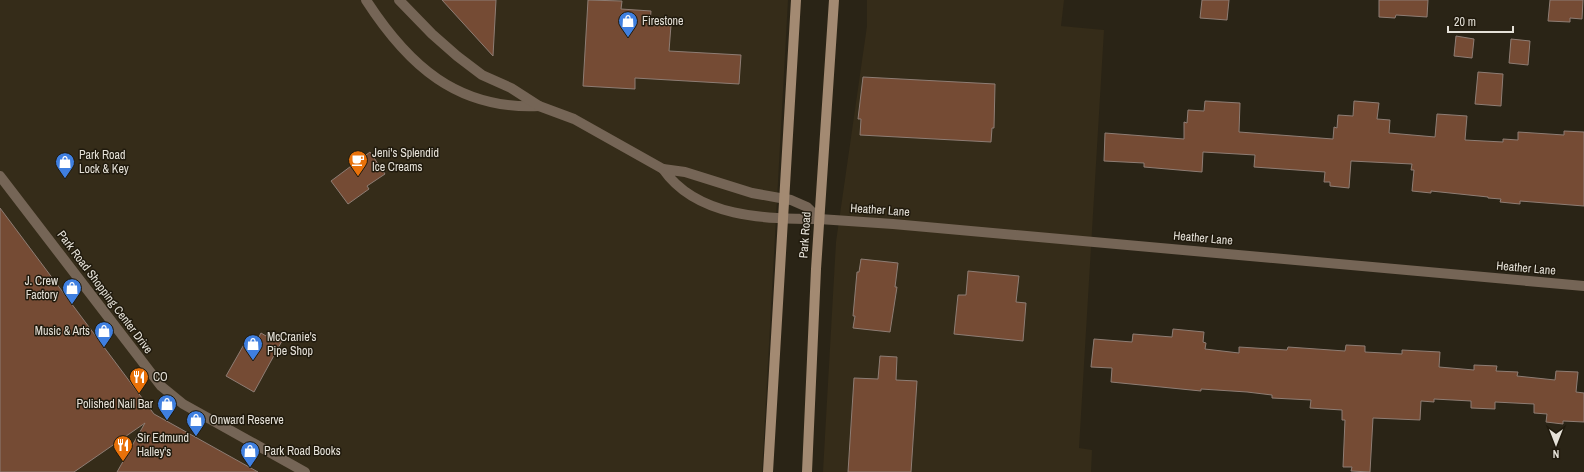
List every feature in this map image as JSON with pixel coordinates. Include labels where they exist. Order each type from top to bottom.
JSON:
[{"type":"main road","name":"Park Road","points":[[768,472],[796,0]]},
{"type":"main road","name":"Park Road","points":[[807,472],[819,219],[834,0]]},
{"type":"street","points":[[366,0],[382,25],[396,41],[424,69],[457,92],[480,100],[506,105],[539,106]]},
{"type":"street","points":[[399,0],[414,17],[457,56],[487,78],[516,91],[539,106],[565,115],[663,169],[684,172],[752,193],[784,198],[807,207],[819,219]]},
{"type":"street","points":[[663,169],[669,177],[685,191],[710,205],[736,214],[782,218],[819,219]]},
{"type":"street","name":"Park Road Shopping Center Drive","points":[[0,176],[161,386],[183,404],[305,472]]},
{"type":"street","name":"Heather Lane","points":[[819,219],[893,224],[1584,286]]},
{"type":"shaded area","points":[[0,0],[788,0],[762,472],[0,472]]},
{"type":"shaded area","points":[[867,0],[1064,0],[1061,26],[1104,30],[1079,448],[1092,450],[1091,472],[823,472],[836,242],[867,26]]},
{"type":"building","points":[[442,0],[496,0],[493,56]]},
{"type":"building","name":"Firestone","points":[[588,0],[622,1],[621,9],[651,11],[650,23],[671,25],[669,51],[741,55],[739,84],[635,78],[635,89],[583,86]]},
{"type":"building","points":[[1202,0],[1229,0],[1227,20],[1200,18]]},
{"type":"building","points":[[1379,0],[1428,0],[1427,17],[1396,15],[1395,18],[1379,17]]},
{"type":"building","points":[[1550,0],[1583,0],[1582,19],[1570,18],[1570,22],[1548,21]]},
{"type":"building","points":[[1456,36],[1474,39],[1472,58],[1454,56]]},
{"type":"building","points":[[1511,39],[1530,41],[1528,65],[1509,63]]},
{"type":"building","points":[[1478,72],[1503,74],[1501,106],[1475,104]]},
{"type":"building","points":[[863,77],[995,84],[994,128],[992,128],[991,142],[860,135],[861,119],[858,119]]},
{"type":"building","points":[[1205,101],[1240,103],[1239,132],[1333,139],[1334,127],[1337,128],[1338,115],[1353,116],[1354,101],[1379,103],[1377,119],[1390,120],[1389,133],[1435,137],[1437,114],[1467,116],[1465,140],[1503,142],[1503,139],[1518,140],[1518,132],[1564,135],[1564,131],[1584,132],[1584,206],[1520,201],[1520,204],[1500,202],[1501,199],[1488,197],[1431,191],[1431,193],[1412,191],[1414,170],[1411,170],[1412,164],[1351,161],[1349,188],[1330,186],[1330,182],[1324,182],[1325,172],[1254,167],[1255,155],[1203,152],[1202,172],[1144,167],[1144,163],[1104,161],[1105,133],[1184,139],[1184,122],[1187,123],[1188,110],[1204,111]]},
{"type":"building","name":"Jeni's Splendid Ice Creams","points":[[370,152],[385,174],[367,186],[369,189],[348,204],[331,181]]},
{"type":"building","points":[[0,208],[154,414],[258,472],[117,472],[145,423],[74,472],[0,472]]},
{"type":"building","points":[[861,259],[898,263],[895,287],[897,287],[890,332],[853,328],[857,272],[859,272]]},
{"type":"building","points":[[968,271],[1019,276],[1016,302],[1026,303],[1023,341],[954,334],[958,295],[966,295]]},
{"type":"building","points":[[1173,329],[1204,332],[1203,342],[1206,343],[1205,349],[1239,353],[1239,347],[1287,350],[1288,347],[1345,351],[1346,345],[1365,346],[1365,352],[1402,354],[1402,350],[1440,352],[1439,367],[1474,370],[1474,365],[1497,366],[1496,371],[1518,372],[1517,376],[1555,380],[1556,371],[1578,372],[1576,392],[1584,393],[1584,422],[1563,421],[1563,424],[1546,422],[1547,414],[1534,413],[1534,404],[1495,402],[1495,409],[1471,408],[1471,401],[1434,399],[1434,402],[1421,401],[1420,420],[1373,418],[1370,472],[1351,471],[1352,467],[1343,467],[1345,420],[1342,420],[1342,410],[1310,408],[1311,400],[1272,398],[1272,395],[1201,389],[1201,391],[1111,382],[1112,368],[1091,367],[1094,339],[1132,342],[1133,334],[1172,337]]},
{"type":"building","name":"McCranie's Pipe Shop","points":[[268,331],[283,339],[254,392],[226,376],[246,341],[254,346],[261,333],[266,336]]},
{"type":"building","points":[[880,356],[897,357],[896,380],[917,381],[911,472],[848,472],[854,378],[878,379]]},
{"type":"place","name":"Firestone","points":[[628,38]]},
{"type":"place","name":"Jeni's Splendid Ice Creams","points":[[358,177]]},
{"type":"place","name":"Park Road Lock & Key","points":[[65,179]]},
{"type":"place","name":"J. Crew Factory","points":[[72,305]]},
{"type":"place","name":"Music & Arts","points":[[104,348]]},
{"type":"place","name":"McCranie's Pipe Shop","points":[[253,361]]},
{"type":"place","name":"CO","points":[[139,394]]},
{"type":"place","name":"Polished Nail Bar","points":[[167,421]]},
{"type":"place","name":"Onward Reserve","points":[[196,437]]},
{"type":"place","name":"Sir Edmund Halley's","points":[[123,462]]},
{"type":"place","name":"Park Road Books","points":[[250,468]]}]
